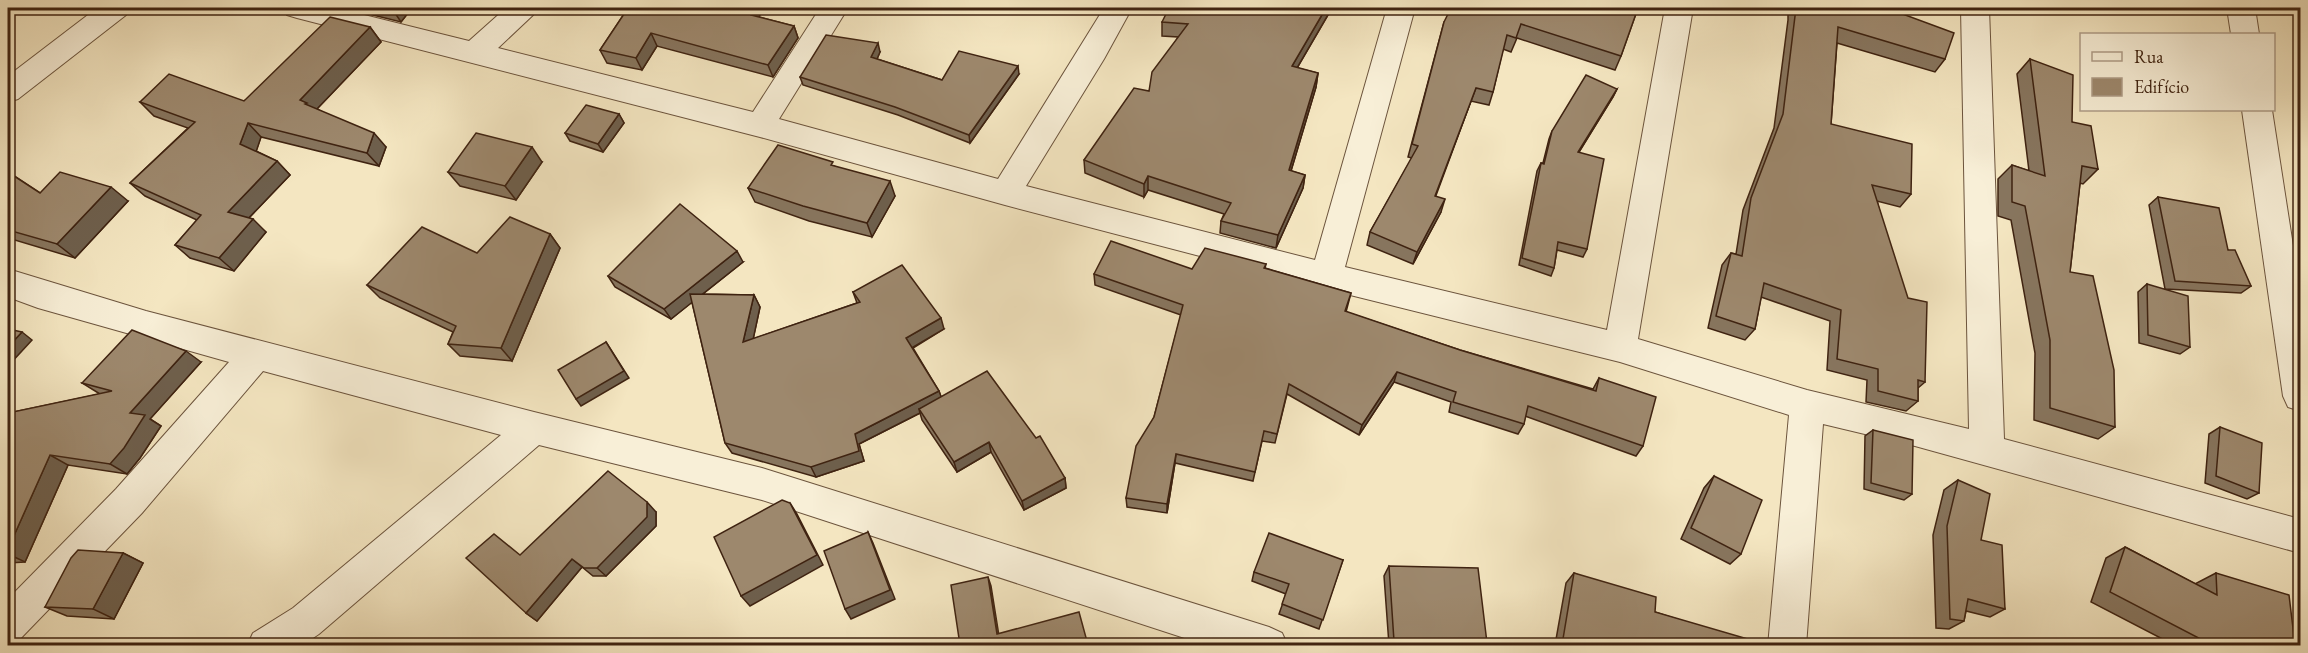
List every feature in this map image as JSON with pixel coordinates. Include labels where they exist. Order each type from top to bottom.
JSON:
[{"type":"street","points":[[8,91],[116,8]]},
{"type":"street","points":[[297,8],[760,125],[1005,193],[1326,276],[1620,348],[1807,405],[1987,450],[2301,536]]},
{"type":"street","points":[[475,52],[523,8]]},
{"type":"street","points":[[760,125],[834,8]]},
{"type":"street","points":[[1005,193],[1094,51],[1118,8]]},
{"type":"street","points":[[1326,276],[1401,8]]},
{"type":"street","points":[[1620,348],[1679,8]]},
{"type":"street","points":[[1975,8],[1987,450]]},
{"type":"street","points":[[2241,8],[2245,33]]},
{"type":"street","points":[[2257,111],[2301,396]]},
{"type":"street","points":[[8,283],[39,294],[534,428],[762,484],[1269,645]]},
{"type":"street","points":[[8,625],[129,501],[257,354]]},
{"type":"street","points":[[1787,645],[1807,405]]},
{"type":"street","points":[[266,645],[306,621],[534,428]]},
{"type":"building","points":[[372,8],[399,8],[395,13]]},
{"type":"building","points":[[628,8],[754,8],[751,15],[794,26],[768,65],[651,33],[636,58],[600,50]]},
{"type":"building","points":[[1169,8],[1326,8],[1292,66],[1318,73],[1289,170],[1305,175],[1278,235],[1221,221],[1231,203],[1148,176],[1144,184],[1084,160],[1134,88],[1149,91],[1152,72],[1188,24],[1162,22]]},
{"type":"building","points":[[1451,8],[1638,8],[1621,56],[1521,24],[1516,38],[1507,35],[1493,92],[1476,88],[1435,196],[1445,199],[1417,252],[1370,232],[1418,146],[1412,144],[1444,22]]},
{"type":"building","points":[[1796,8],[1889,8],[1954,33],[1945,59],[1838,27],[1831,124],[1912,144],[1911,194],[1872,185],[1908,298],[1927,302],[1925,382],[1918,380],[1918,401],[1878,391],[1878,369],[1837,359],[1841,310],[1764,283],[1755,329],[1716,316],[1731,253],[1742,256],[1751,198],[1783,114]]},
{"type":"building","points":[[330,17],[370,27],[300,100],[374,133],[367,153],[248,123],[240,144],[277,161],[228,212],[253,219],[219,258],[175,245],[201,215],[130,183],[195,122],[140,102],[169,74],[244,101]]},
{"type":"building","points":[[826,35],[878,43],[871,57],[942,80],[959,51],[1018,66],[969,135],[895,107],[800,77]]},
{"type":"building","points":[[2030,59],[2073,75],[2072,122],[2091,126],[2098,169],[2082,166],[2070,272],[2093,276],[2114,370],[2115,427],[2050,408],[2050,340],[2025,206],[2012,202],[2012,165],[2045,176]]},
{"type":"building","points":[[1586,75],[1617,89],[1578,152],[1604,159],[1587,249],[1558,242],[1554,268],[1522,258],[1541,163],[1544,164],[1552,131]]},
{"type":"building","points":[[586,105],[619,114],[598,144],[565,133]]},
{"type":"building","points":[[476,133],[532,147],[505,186],[448,172]]},
{"type":"building","points":[[778,145],[833,162],[831,165],[890,181],[867,223],[748,188]]},
{"type":"building","points":[[8,172],[40,193],[60,172],[111,187],[57,244],[8,230]]},
{"type":"building","points":[[2158,197],[2219,208],[2228,250],[2235,250],[2251,286],[2175,281]]},
{"type":"building","points":[[680,204],[737,251],[664,309],[608,276]]},
{"type":"building","points":[[510,217],[550,234],[501,348],[448,344],[456,326],[367,285],[422,227],[477,253]]},
{"type":"building","points":[[1111,241],[1192,269],[1205,248],[1266,264],[1264,268],[1351,293],[1345,311],[1460,350],[1596,391],[1599,378],[1656,397],[1643,446],[1528,406],[1524,424],[1453,402],[1456,392],[1397,372],[1362,425],[1289,384],[1277,434],[1264,431],[1255,472],[1176,454],[1167,504],[1126,498],[1136,446],[1154,417],[1183,305],[1094,274]]},
{"type":"building","points":[[902,265],[941,318],[906,338],[939,391],[855,434],[859,451],[811,467],[725,443],[690,294],[754,295],[743,342],[860,302],[853,292]]},
{"type":"building","points":[[2147,284],[2188,296],[2190,347],[2148,335]]},
{"type":"building","points":[[8,329],[22,332],[8,347]]},
{"type":"building","points":[[132,330],[186,351],[130,413],[145,415],[124,448],[110,464],[50,455],[8,549],[8,413],[112,391],[82,383]]},
{"type":"building","points":[[606,342],[624,371],[576,399],[558,370]]},
{"type":"building","points":[[987,371],[1036,438],[1040,436],[1065,478],[1022,501],[989,442],[954,462],[919,409]]},
{"type":"building","points":[[2220,427],[2262,443],[2259,493],[2216,476]]},
{"type":"building","points":[[1873,430],[1913,440],[1912,494],[1871,483]]},
{"type":"building","points":[[608,471],[647,502],[647,517],[597,568],[584,568],[572,559],[526,613],[466,558],[494,534],[520,555]]},
{"type":"building","points":[[1714,476],[1762,500],[1741,554],[1691,528]]},
{"type":"building","points":[[1958,480],[1990,494],[1981,540],[2002,545],[2005,609],[1968,599],[1964,621],[1950,619],[1947,526]]},
{"type":"building","points":[[782,500],[790,503],[817,555],[741,596],[714,537]]},
{"type":"building","points":[[868,532],[890,590],[845,609],[824,551]]},
{"type":"building","points":[[1269,533],[1343,560],[1323,620],[1282,604],[1289,584],[1254,572]]},
{"type":"building","points":[[2125,547],[2217,595],[2216,573],[2289,595],[2295,645],[2212,645],[2110,592]]},
{"type":"building","points":[[78,550],[123,553],[93,609],[45,607],[71,558]]},
{"type":"building","points":[[1389,566],[1478,568],[1487,643],[1394,641]]},
{"type":"building","points":[[1574,573],[1656,597],[1655,612],[1758,642],[1757,645],[1562,645]]},
{"type":"building","points":[[988,577],[997,634],[1079,612],[1088,645],[960,645],[951,585]]}]
